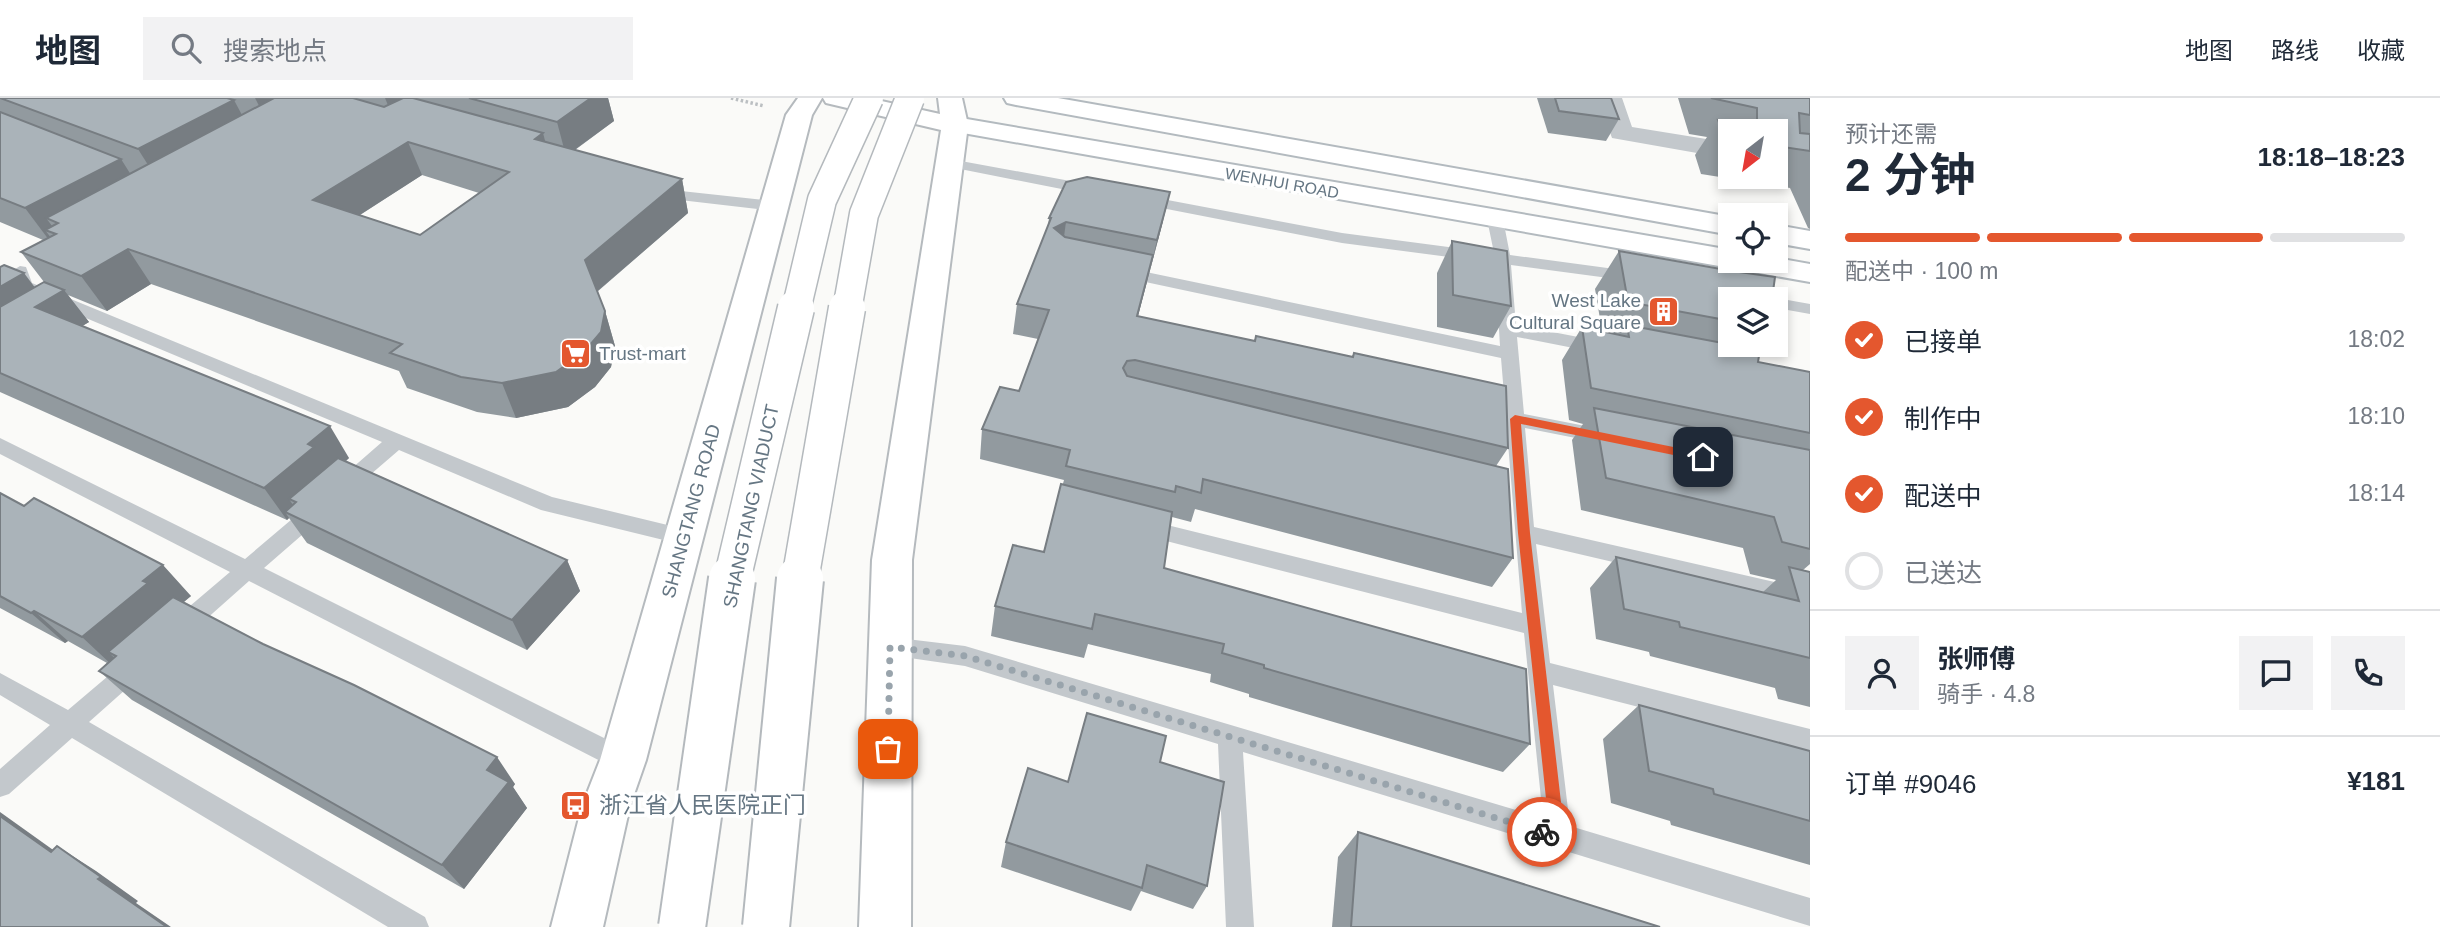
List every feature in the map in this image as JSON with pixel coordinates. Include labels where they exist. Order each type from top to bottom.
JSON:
[{"type":"main road","name":"SHANGTANG ROAD","points":[[577,927],[606,806],[623,760],[799,115],[810,98]]},
{"type":"main road","name":"WENHUI ROAD","points":[[835,98],[953,111],[1495,219],[1718,257]]},
{"type":"main road","name":"SHANGTANG VIADUCT","points":[[682,927],[732,580],[822,200],[869,98]]},
{"type":"main road","points":[[766,927],[799,584],[864,214],[910,98]]},
{"type":"main road","name":"WENHUI ROAD","points":[[1016,98],[1718,224]]},
{"type":"main road","points":[[885,927],[892,560],[950,163],[953,111]]},
{"type":"main road","points":[[1788,236],[1810,240]]},
{"type":"main road","points":[[1788,269],[1810,273]]},
{"type":"street","points":[[1610,98],[1622,133],[1718,149]]},
{"type":"lane","points":[[950,163],[1342,239],[1503,258],[1651,280]]},
{"type":"lane","points":[[641,184],[680,195],[774,206]]},
{"type":"lane","points":[[1495,219],[1503,258],[1524,533],[1558,837]]},
{"type":"lane","points":[[20,267],[25,286],[548,504],[684,537]]},
{"type":"lane","points":[[1102,268],[1510,354]]},
{"type":"lane","points":[[45,318],[68,304]]},
{"type":"lane","points":[[1788,305],[1810,309]]},
{"type":"lane","points":[[1508,329],[1618,351]]},
{"type":"lane","points":[[1515,419],[1622,441]]},
{"type":"lane","points":[[0,785],[396,441]]},
{"type":"lane","points":[[0,445],[623,760]]},
{"type":"lane","points":[[1494,490],[1522,497]]},
{"type":"lane","points":[[1118,521],[1535,626]]},
{"type":"lane","points":[[1524,533],[1810,599]]},
{"type":"lane","points":[[890,647],[965,656],[1810,912]]},
{"type":"lane","points":[[1539,671],[1810,740]]},
{"type":"lane","points":[[0,683],[415,927]]},
{"type":"lane","points":[[1230,737],[1240,927]]},
{"type":"building","points":[[0,98],[227,98],[234,100],[138,149]]},
{"type":"building","points":[[274,98],[353,98],[384,107],[403,98],[413,98],[543,133],[535,139],[682,179],[585,260],[605,311],[601,332],[584,352],[556,372],[502,383],[461,377],[390,353],[402,344],[128,249],[81,276],[21,252],[56,234],[45,230],[58,223],[46,218]],"holes":[[[408,142],[509,172],[420,235],[313,200]]]},
{"type":"building","points":[[469,98],[591,98],[557,122]]},
{"type":"building","points":[[1555,98],[1611,98],[1619,119],[1559,111]]},
{"type":"building","points":[[1711,98],[1810,98],[1810,115],[1799,113],[1800,133],[1810,134],[1810,151],[1788,148],[1788,119],[1757,119],[1757,108]]},
{"type":"building","points":[[0,112],[121,159],[25,208],[0,198]]},
{"type":"building","points":[[1087,177],[1170,192],[1157,240],[1066,222],[1054,228],[1065,237],[1153,255],[1137,316],[1255,341],[1256,336],[1353,357],[1354,353],[1506,386],[1508,448],[1135,360],[1127,361],[1123,368],[1127,376],[1508,469],[1513,558],[1203,479],[1201,493],[1176,486],[1175,492],[1066,466],[1070,450],[982,429],[1000,387],[1019,391],[1049,310],[1017,304],[1049,218],[1066,182]]},
{"type":"building","points":[[1452,241],[1507,251],[1511,306],[1453,295]]},
{"type":"building","points":[[1619,251],[1718,269],[1718,273],[1775,277],[1774,287],[1718,287],[1718,319],[1628,302]]},
{"type":"building","points":[[4,265],[24,273],[0,287],[0,267]]},
{"type":"building","points":[[44,282],[64,290],[35,307],[330,426],[308,444],[314,447],[264,488],[0,373],[0,307]]},
{"type":"building","points":[[1627,325],[1718,342],[1718,357],[1759,357],[1758,362],[1810,372],[1810,433],[1591,388],[1582,327],[1629,337]]},
{"type":"building","points":[[1594,408],[1810,450],[1810,549],[1782,542],[1774,517],[1606,478]]},
{"type":"building","points":[[338,458],[567,560],[512,620],[285,512],[296,502],[289,499]]},
{"type":"building","points":[[1061,484],[1172,512],[1164,568],[1526,669],[1530,744],[1264,668],[1264,665],[1222,653],[1224,644],[1095,614],[1092,629],[995,606],[1013,545],[1044,552]]},
{"type":"building","points":[[0,493],[24,506],[34,498],[163,565],[143,581],[148,583],[82,637],[0,596]]},
{"type":"building","points":[[1616,557],[1799,601],[1789,567],[1810,572],[1810,658],[1680,627],[1679,622],[1624,609]]},
{"type":"building","points":[[173,597],[263,644],[354,685],[497,757],[487,770],[509,782],[442,865],[99,671],[116,656],[108,652]]},
{"type":"building","points":[[1639,705],[1810,751],[1810,821],[1714,794],[1713,789],[1649,771]]},
{"type":"building","points":[[1087,713],[1166,736],[1160,762],[1224,782],[1207,886],[1147,865],[1142,888],[1006,842],[1028,768],[1068,782]]},
{"type":"building","points":[[0,816],[51,852],[57,846],[101,877],[98,879],[167,927],[0,927]]},
{"type":"building","points":[[1358,832],[1660,927],[1351,927]]},
{"type":"way so far","points":[[888,749],[890,647],[965,656],[1542,832]]},
{"type":"place","name":"West Lake Cultural Square","points":[[1664,311]]},
{"type":"place","name":"Trust-mart","points":[[576,353]]},
{"type":"place","name":"浙江省人民医院正门","points":[[576,805]]},
{"type":"route","points":[[1542,832],[1558,837],[1524,533],[1515,419],[1703,457]]}]
